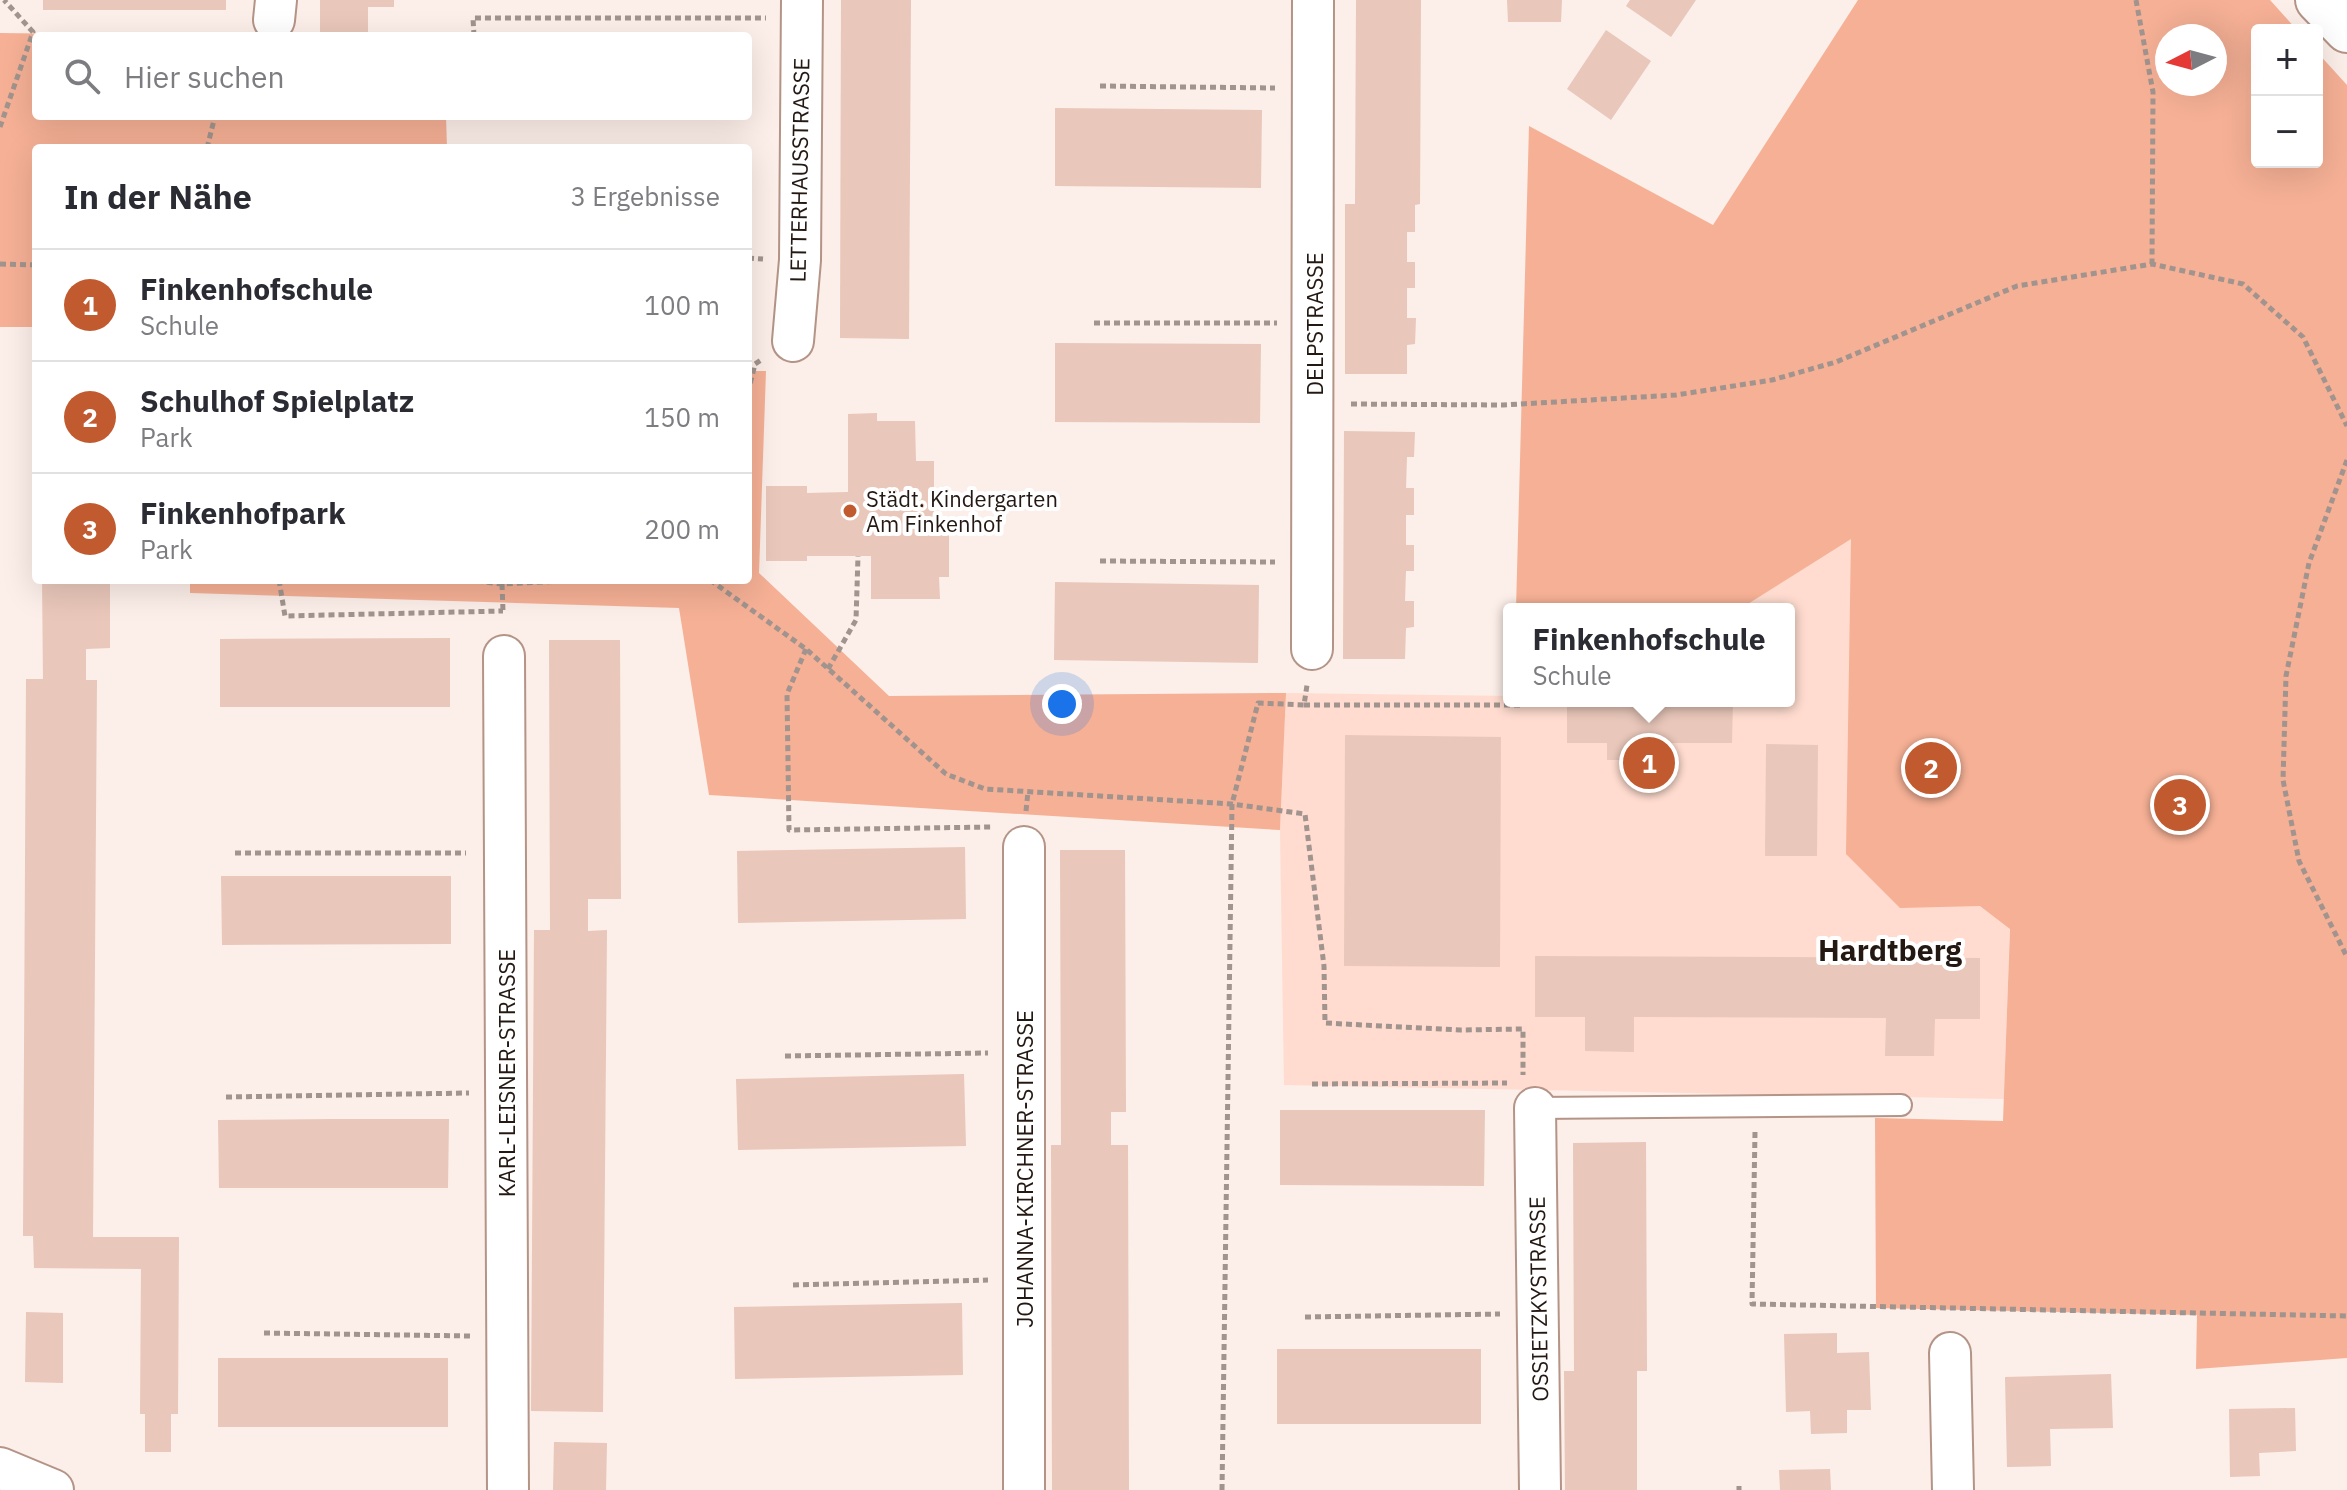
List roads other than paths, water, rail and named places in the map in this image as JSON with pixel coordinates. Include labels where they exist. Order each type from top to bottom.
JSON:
[{"type":"street","name":"DELPSTRASSE","points":[[1312,649],[1313,0]]},
{"type":"street","points":[[2318,0],[2347,30]]},
{"type":"street","name":"LETTERHAUSSTRASSE","points":[[793,341],[800,260],[802,9]]},
{"type":"street","name":"KARL-LEISNER-STRASSE","points":[[504,656],[508,1490]]},
{"type":"street","name":"JOHANNA-KIRCHNER-STRASSE","points":[[1008,837],[1024,1053],[1024,1490]]},
{"type":"street","name":"OSSIETZKYSTRASSE","points":[[1522,1096],[1538,1313],[1540,1490]]},
{"type":"street","points":[[1950,1353],[1953,1490]]},
{"type":"street","points":[[0,1468],[50,1490]]},
{"type":"lane","points":[[1522,1096],[1755,1107],[1901,1105]]},
{"type":"place","name":"Städt. Kindergarten Am Finkenhof","points":[[850,511]]},
{"type":"place","name":"Finkenhofschule","points":[[1649,763]]},
{"type":"place","name":"Schulhof Spielplatz","points":[[1931,768]]},
{"type":"place","name":"Finkenhofpark","points":[[2180,805]]},
{"type":"district","name":"Hardtberg","points":[[1890,949]]}]
